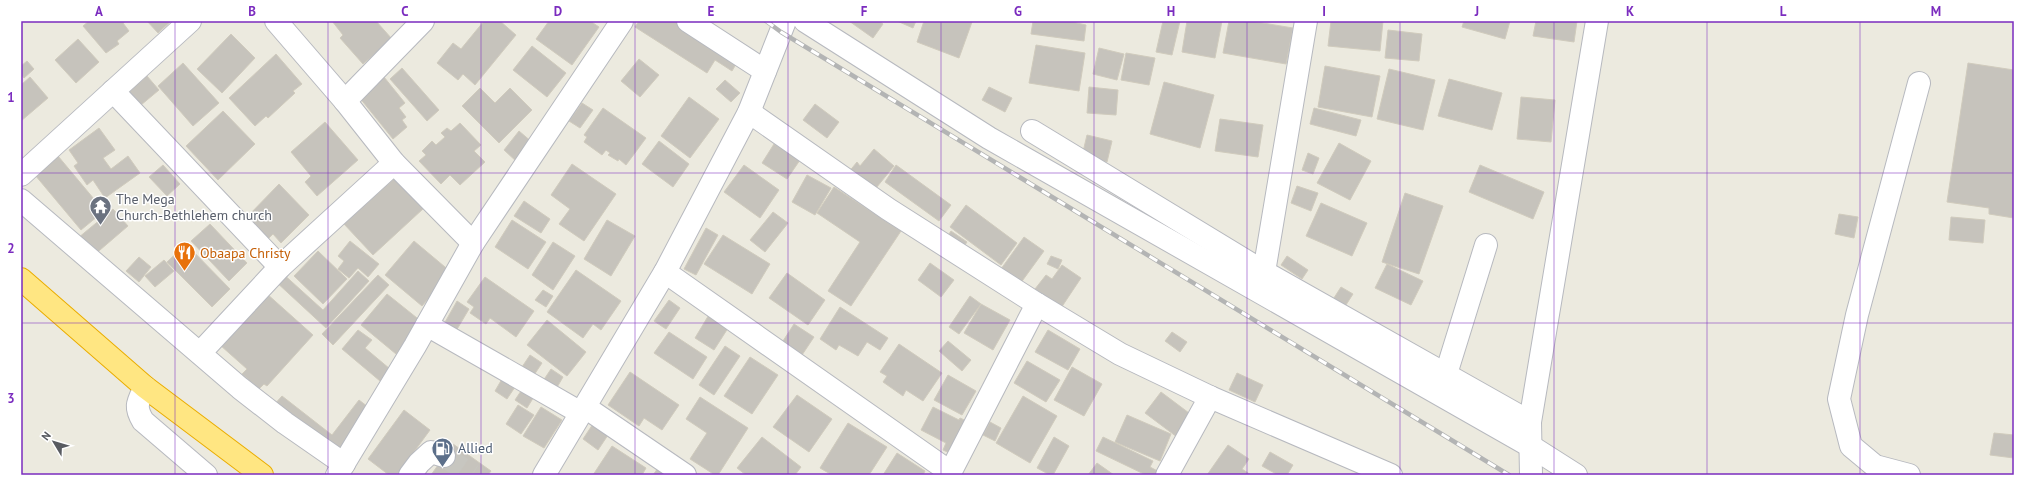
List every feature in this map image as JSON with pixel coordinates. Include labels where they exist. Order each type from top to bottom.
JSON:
[{"type":"highway","points":[[21,279],[145,387],[262,475]]},
{"type":"street","points":[[21,175],[190,21]]},
{"type":"street","points":[[276,21],[345,101],[394,163],[473,243]]},
{"type":"street","points":[[345,101],[423,21]]},
{"type":"street","points":[[21,200],[240,388],[340,469],[427,325],[473,243],[622,21]]},
{"type":"street","points":[[688,21],[765,71]]},
{"type":"street","points":[[544,475],[665,272],[749,112],[785,21]]},
{"type":"street","points":[[806,21],[989,138],[1532,447],[1576,475]]},
{"type":"street","points":[[1264,272],[1306,21]]},
{"type":"street","points":[[1531,475],[1532,447],[1530,422],[1597,21]]},
{"type":"street","points":[[1909,475],[1875,466],[1851,446],[1839,399],[1857,315],[1919,83]]},
{"type":"street","points":[[113,91],[280,267]]},
{"type":"street","points":[[749,112],[888,209],[1037,304],[1120,354],[1210,397],[1388,474]]},
{"type":"street","points":[[1032,131],[1264,272],[1530,422]]},
{"type":"street","points":[[200,353],[280,267],[394,163]]},
{"type":"street","points":[[1446,374],[1486,245]]},
{"type":"street","points":[[665,272],[949,474],[1037,304]]},
{"type":"street","points":[[427,325],[583,410],[685,475]]},
{"type":"street","points":[[145,387],[137,405],[137,411],[143,421],[206,475]]},
{"type":"street","points":[[1166,475],[1210,397]]},
{"type":"street","points":[[410,475],[419,463],[431,452],[444,456]]},
{"type":"building","points":[[89,21],[126,21],[123,23],[129,31],[117,41],[119,44],[106,53],[83,26]]},
{"type":"building","points":[[147,21],[171,21],[158,33]]},
{"type":"building","points":[[332,21],[376,21],[392,39],[363,64],[340,38],[343,35]]},
{"type":"building","points":[[484,21],[500,21],[516,35],[475,85],[463,74],[458,80],[437,63],[453,43],[461,49]]},
{"type":"building","points":[[549,21],[590,21],[599,27],[572,65],[536,39]]},
{"type":"building","points":[[639,21],[679,21],[739,59],[732,71],[715,60],[707,73],[635,27]]},
{"type":"building","points":[[849,21],[879,21],[883,24],[873,38]]},
{"type":"building","points":[[897,21],[916,21],[913,28]]},
{"type":"building","points":[[924,21],[972,22],[959,58],[917,42]]},
{"type":"building","points":[[1033,21],[1068,21],[1086,25],[1084,41],[1031,34]]},
{"type":"building","points":[[1163,21],[1180,21],[1172,55],[1156,52]]},
{"type":"building","points":[[1187,21],[1222,21],[1215,58],[1182,52]]},
{"type":"building","points":[[1229,21],[1251,21],[1293,28],[1286,64],[1223,53]]},
{"type":"building","points":[[1331,21],[1383,21],[1380,51],[1328,46]]},
{"type":"building","points":[[1464,21],[1510,21],[1505,39],[1462,27]]},
{"type":"building","points":[[1536,21],[1577,21],[1574,42],[1533,36]]},
{"type":"building","points":[[1388,30],[1422,34],[1419,61],[1385,58]]},
{"type":"building","points":[[231,34],[255,58],[222,93],[197,69]]},
{"type":"building","points":[[78,39],[99,62],[76,83],[55,60]]},
{"type":"building","points":[[1036,45],[1085,53],[1079,91],[1029,83]]},
{"type":"building","points":[[532,46],[566,73],[547,97],[513,70]]},
{"type":"building","points":[[1099,48],[1124,54],[1117,80],[1093,74]]},
{"type":"building","points":[[1126,53],[1155,58],[1149,85],[1121,80]]},
{"type":"building","points":[[276,54],[302,84],[293,91],[295,93],[268,118],[266,116],[255,126],[229,98]]},
{"type":"building","points":[[639,59],[659,75],[640,97],[621,81]]},
{"type":"building","points":[[27,61],[34,69],[24,78],[21,74],[21,66]]},
{"type":"building","points":[[183,63],[219,103],[193,126],[158,86]]},
{"type":"building","points":[[1968,63],[2014,70],[2014,218],[1989,214],[1989,208],[1947,202]]},
{"type":"building","points":[[1325,66],[1380,76],[1372,117],[1318,107]]},
{"type":"building","points":[[402,68],[439,110],[427,121],[390,79]]},
{"type":"building","points":[[1389,69],[1435,80],[1423,130],[1377,119]]},
{"type":"building","points":[[147,76],[159,90],[141,105],[129,92]]},
{"type":"building","points":[[30,77],[48,98],[21,121],[21,85]]},
{"type":"building","points":[[384,77],[405,103],[399,108],[406,117],[402,120],[407,127],[393,139],[359,97]]},
{"type":"building","points":[[1449,79],[1502,93],[1492,130],[1438,116]]},
{"type":"building","points":[[725,80],[740,93],[731,102],[716,89]]},
{"type":"building","points":[[1164,82],[1214,95],[1200,148],[1150,134]]},
{"type":"building","points":[[989,87],[1012,98],[1005,112],[982,100]]},
{"type":"building","points":[[1089,87],[1118,90],[1116,115],[1087,113]]},
{"type":"building","points":[[480,88],[495,103],[510,88],[532,110],[499,143],[462,106]]},
{"type":"building","points":[[689,97],[719,119],[690,158],[661,136]]},
{"type":"building","points":[[1521,97],[1555,100],[1551,142],[1517,139]]},
{"type":"building","points":[[582,103],[593,110],[580,128],[569,121]]},
{"type":"building","points":[[815,104],[839,122],[827,138],[803,120]]},
{"type":"building","points":[[603,108],[646,138],[626,165],[619,159],[618,161],[608,155],[610,153],[606,150],[602,155],[584,142],[587,137],[584,135]]},
{"type":"building","points":[[1314,108],[1361,120],[1356,136],[1310,124]]},
{"type":"building","points":[[223,111],[255,144],[218,180],[186,146]]},
{"type":"building","points":[[1220,119],[1263,125],[1258,157],[1215,151]]},
{"type":"building","points":[[325,122],[358,160],[317,196],[305,182],[311,176],[291,152]]},
{"type":"building","points":[[460,123],[481,145],[474,151],[485,162],[460,185],[450,175],[441,184],[419,161],[426,155],[422,151],[432,141],[436,145],[445,137],[441,133],[447,128],[451,131]]},
{"type":"building","points":[[99,128],[115,150],[103,158],[111,169],[128,156],[140,173],[105,198],[93,180],[87,185],[74,166],[78,163],[69,150]]},
{"type":"building","points":[[519,131],[533,143],[517,162],[504,150]]},
{"type":"building","points":[[1087,135],[1112,141],[1107,162],[1082,156]]},
{"type":"building","points":[[659,141],[689,164],[673,187],[642,164]]},
{"type":"building","points":[[1339,143],[1371,161],[1350,200],[1317,183]]},
{"type":"building","points":[[774,144],[800,160],[787,179],[762,163]]},
{"type":"building","points":[[874,149],[894,166],[872,193],[848,173],[857,162],[860,166]]},
{"type":"building","points":[[1308,153],[1319,158],[1313,174],[1302,170]]},
{"type":"building","points":[[58,156],[104,211],[81,230],[35,175]]},
{"type":"building","points":[[572,164],[616,194],[584,241],[559,224],[570,209],[551,195]]},
{"type":"building","points":[[163,165],[180,184],[167,196],[149,177]]},
{"type":"building","points":[[744,165],[779,190],[760,218],[724,192]]},
{"type":"building","points":[[896,165],[951,205],[939,221],[885,182]]},
{"type":"building","points":[[1480,165],[1544,192],[1533,219],[1469,192]]},
{"type":"building","points":[[807,175],[831,188],[815,215],[792,202]]},
{"type":"building","points":[[396,177],[424,208],[373,255],[344,224]]},
{"type":"building","points":[[279,184],[309,215],[281,243],[273,234],[268,239],[247,217]]},
{"type":"building","points":[[1297,186],[1318,193],[1311,211],[1291,203]]},
{"type":"building","points":[[834,187],[901,231],[851,306],[828,291],[860,242],[817,213]]},
{"type":"building","points":[[1405,193],[1443,206],[1419,274],[1382,262]]},
{"type":"building","points":[[524,201],[550,219],[541,233],[514,216]]},
{"type":"building","points":[[1321,203],[1367,223],[1352,256],[1306,236]]},
{"type":"building","points":[[966,205],[1017,243],[1001,265],[950,227]]},
{"type":"building","points":[[113,209],[128,226],[93,256],[78,238]]},
{"type":"building","points":[[773,212],[788,223],[765,252],[750,240]]},
{"type":"building","points":[[1839,214],[1858,217],[1854,238],[1835,234]]},
{"type":"building","points":[[1951,217],[1985,220],[1983,243],[1949,240]]},
{"type":"building","points":[[512,220],[546,242],[528,269],[495,247]]},
{"type":"building","points":[[607,220],[635,236],[611,276],[584,259]]},
{"type":"building","points":[[210,224],[247,263],[229,281],[191,241]]},
{"type":"building","points":[[706,228],[718,235],[696,275],[684,269]]},
{"type":"building","points":[[951,231],[967,242],[960,252],[944,241]]},
{"type":"building","points":[[723,235],[770,264],[752,294],[704,264]]},
{"type":"building","points":[[1024,237],[1044,251],[1020,284],[1001,269]]},
{"type":"building","points":[[350,241],[379,264],[368,277],[358,268],[349,278],[338,269],[344,261],[338,256]]},
{"type":"building","points":[[414,241],[451,272],[422,306],[385,275]]},
{"type":"building","points":[[553,242],[575,256],[553,290],[532,275]]},
{"type":"building","points":[[186,244],[230,289],[212,307],[167,262]]},
{"type":"building","points":[[318,251],[347,279],[323,304],[294,276]]},
{"type":"building","points":[[1051,256],[1062,260],[1058,269],[1047,264]]},
{"type":"building","points":[[1287,256],[1308,270],[1302,279],[1281,265]]},
{"type":"building","points":[[139,257],[151,267],[139,282],[126,271]]},
{"type":"building","points":[[164,260],[174,271],[155,287],[145,276]]},
{"type":"building","points":[[930,263],[954,280],[941,297],[918,280]]},
{"type":"building","points":[[1387,264],[1423,281],[1411,305],[1375,288]]},
{"type":"building","points":[[1062,265],[1081,278],[1061,308],[1035,289],[1046,275],[1052,279]]},
{"type":"building","points":[[576,270],[621,301],[601,330],[593,324],[583,338],[547,312]]},
{"type":"building","points":[[358,271],[369,281],[326,328],[274,280],[281,272],[323,310]]},
{"type":"building","points":[[787,273],[825,300],[808,325],[769,298]]},
{"type":"building","points":[[378,275],[389,285],[333,345],[322,334]]},
{"type":"building","points":[[485,277],[534,311],[516,337],[490,318],[486,324],[470,313],[474,307],[467,302]]},
{"type":"building","points":[[1341,287],[1353,294],[1344,308],[1332,301]]},
{"type":"building","points":[[543,290],[553,296],[546,307],[535,300]]},
{"type":"building","points":[[266,293],[313,335],[267,386],[264,384],[259,389],[242,374],[247,369],[220,345]]},
{"type":"building","points":[[387,294],[422,322],[396,354],[361,325]]},
{"type":"building","points":[[970,296],[981,304],[959,334],[949,327]]},
{"type":"building","points":[[669,300],[680,308],[666,329],[654,321]]},
{"type":"building","points":[[457,301],[469,309],[456,331],[444,324]]},
{"type":"building","points":[[981,304],[1010,320],[993,350],[964,333]]},
{"type":"building","points":[[840,307],[888,338],[880,350],[867,342],[858,356],[839,345],[836,350],[820,339]]},
{"type":"building","points":[[710,313],[730,325],[714,350],[695,338]]},
{"type":"building","points":[[547,320],[586,352],[567,376],[527,345]]},
{"type":"building","points":[[794,324],[814,337],[802,355],[783,341]]},
{"type":"building","points":[[358,330],[372,340],[365,348],[390,369],[380,381],[342,349]]},
{"type":"building","points":[[1048,330],[1080,349],[1068,370],[1035,352]]},
{"type":"building","points":[[669,332],[707,357],[693,379],[654,353]]},
{"type":"building","points":[[1172,332],[1187,342],[1180,352],[1165,341]]},
{"type":"building","points":[[948,341],[971,360],[962,371],[939,351]]},
{"type":"building","points":[[899,344],[942,373],[923,401],[906,390],[903,396],[883,382],[887,376],[880,372]]},
{"type":"building","points":[[725,346],[740,356],[714,395],[699,385]]},
{"type":"building","points":[[530,355],[542,363],[534,375],[522,367]]},
{"type":"building","points":[[750,357],[778,375],[752,414],[724,396]]},
{"type":"building","points":[[1027,361],[1060,380],[1046,402],[1014,383]]},
{"type":"building","points":[[1072,367],[1102,384],[1084,416],[1054,400]]},
{"type":"building","points":[[551,369],[563,377],[556,389],[543,381]]},
{"type":"building","points":[[630,372],[679,405],[662,430],[644,418],[639,426],[608,405]]},
{"type":"building","points":[[1237,373],[1263,385],[1255,402],[1229,390]]},
{"type":"building","points":[[948,375],[976,391],[962,415],[934,400]]},
{"type":"building","points":[[502,379],[515,387],[507,399],[495,391]]},
{"type":"building","points":[[523,388],[535,395],[527,408],[515,400]]},
{"type":"building","points":[[1161,392],[1193,416],[1177,437],[1145,413]]},
{"type":"building","points":[[797,395],[832,419],[809,452],[773,427]]},
{"type":"building","points":[[282,396],[332,435],[359,400],[372,410],[336,456],[273,406]]},
{"type":"building","points":[[1023,396],[1057,416],[1030,463],[996,443]]},
{"type":"building","points":[[700,397],[748,428],[718,475],[715,475],[690,459],[707,433],[686,419]]},
{"type":"building","points":[[518,405],[534,415],[521,434],[506,424]]},
{"type":"building","points":[[541,407],[562,420],[544,448],[523,436]]},
{"type":"building","points":[[933,407],[959,420],[960,418],[971,423],[954,455],[943,450],[946,443],[921,430]]},
{"type":"building","points":[[404,410],[430,430],[397,475],[389,475],[368,459]]},
{"type":"building","points":[[1127,415],[1171,434],[1160,461],[1115,442]]},
{"type":"building","points":[[990,422],[1001,428],[995,441],[983,435]]},
{"type":"building","points":[[848,423],[887,447],[869,475],[832,475],[820,468]]},
{"type":"building","points":[[593,424],[608,435],[598,450],[583,439]]},
{"type":"building","points":[[1994,433],[2014,435],[2014,458],[1990,455]]},
{"type":"building","points":[[762,437],[801,467],[795,475],[746,475],[737,468]]},
{"type":"building","points":[[1054,437],[1069,446],[1053,475],[1050,475],[1037,468]]},
{"type":"building","points":[[1103,437],[1153,461],[1150,467],[1165,475],[1146,475],[1096,451]]},
{"type":"building","points":[[453,444],[491,471],[488,475],[431,475]]},
{"type":"building","points":[[1228,445],[1249,459],[1242,469],[1251,475],[1207,475]]},
{"type":"building","points":[[612,446],[646,468],[642,475],[593,475]]},
{"type":"building","points":[[1270,452],[1293,465],[1287,475],[1278,475],[1262,466]]},
{"type":"building","points":[[897,453],[925,471],[923,475],[883,475]]},
{"type":"building","points":[[1097,463],[1114,475],[1088,475]]},
{"type":"building","points":[[658,468],[669,475],[653,475]]},
{"type":"tunnel","points":[[444,456],[472,475]]},
{"type":"railway","points":[[766,21],[781,32],[1509,475]]},
{"type":"place","name":"The Mega Church-Bethlehem church","points":[[101,226]]},
{"type":"place","name":"Obaapa Christy","points":[[184,272]]},
{"type":"place","name":"Allied","points":[[442,468]]}]
